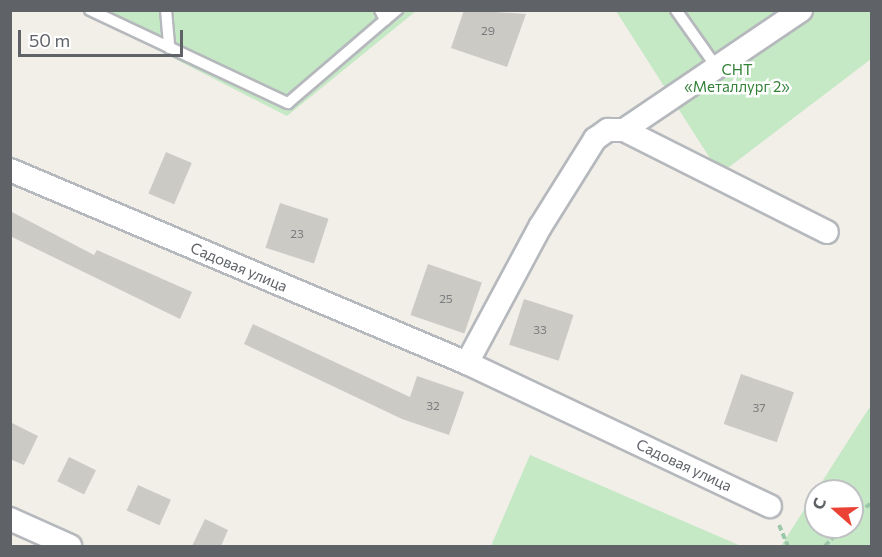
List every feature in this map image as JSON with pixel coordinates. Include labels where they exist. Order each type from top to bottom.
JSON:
[{"type":"street","points":[[624,130],[718,71],[801,10]]},
{"type":"street","points":[[467,363],[595,139],[608,130],[624,130],[827,232]]},
{"type":"street","name":"Садовая улица","points":[[10,170],[467,363],[770,506]]},
{"type":"street","points":[[10,519],[70,546]]},
{"type":"lane","points":[[90,10],[288,103],[382,15],[397,10]]},
{"type":"lane","points":[[166,10],[169,48]]},
{"type":"lane","points":[[676,10],[718,71]]},
{"type":"green space","points":[[81,11],[416,11],[287,116]]},
{"type":"green space","name":"СНТ «Металлург 2»","points":[[616,11],[871,11],[871,59],[720,174]]},
{"type":"green space","points":[[871,405],[871,546],[781,546],[804,510],[804,539],[864,539],[864,479],[824,479]]},
{"type":"green space","points":[[530,455],[741,546],[491,546]]},
{"type":"building","points":[[464,10],[526,14],[507,67],[451,48]]},
{"type":"building","points":[[166,152],[192,163],[174,204],[148,193]]},
{"type":"building","points":[[280,203],[329,219],[314,263],[265,248]]},
{"type":"building","points":[[10,211],[94,255],[97,250],[192,292],[180,319],[10,236]]},
{"type":"building","points":[[428,264],[482,283],[464,334],[410,315]]},
{"type":"building","points":[[524,299],[573,315],[559,361],[509,345]]},
{"type":"building","points":[[253,324],[410,397],[417,376],[464,392],[449,435],[402,419],[244,344]]},
{"type":"building","points":[[741,374],[794,392],[777,442],[724,424]]},
{"type":"building","points":[[10,422],[38,436],[24,465],[10,459]]},
{"type":"building","points":[[69,457],[96,470],[84,494],[57,481]]},
{"type":"building","points":[[138,485],[171,500],[159,525],[127,511]]},
{"type":"building","points":[[205,519],[228,530],[221,546],[192,546]]}]
